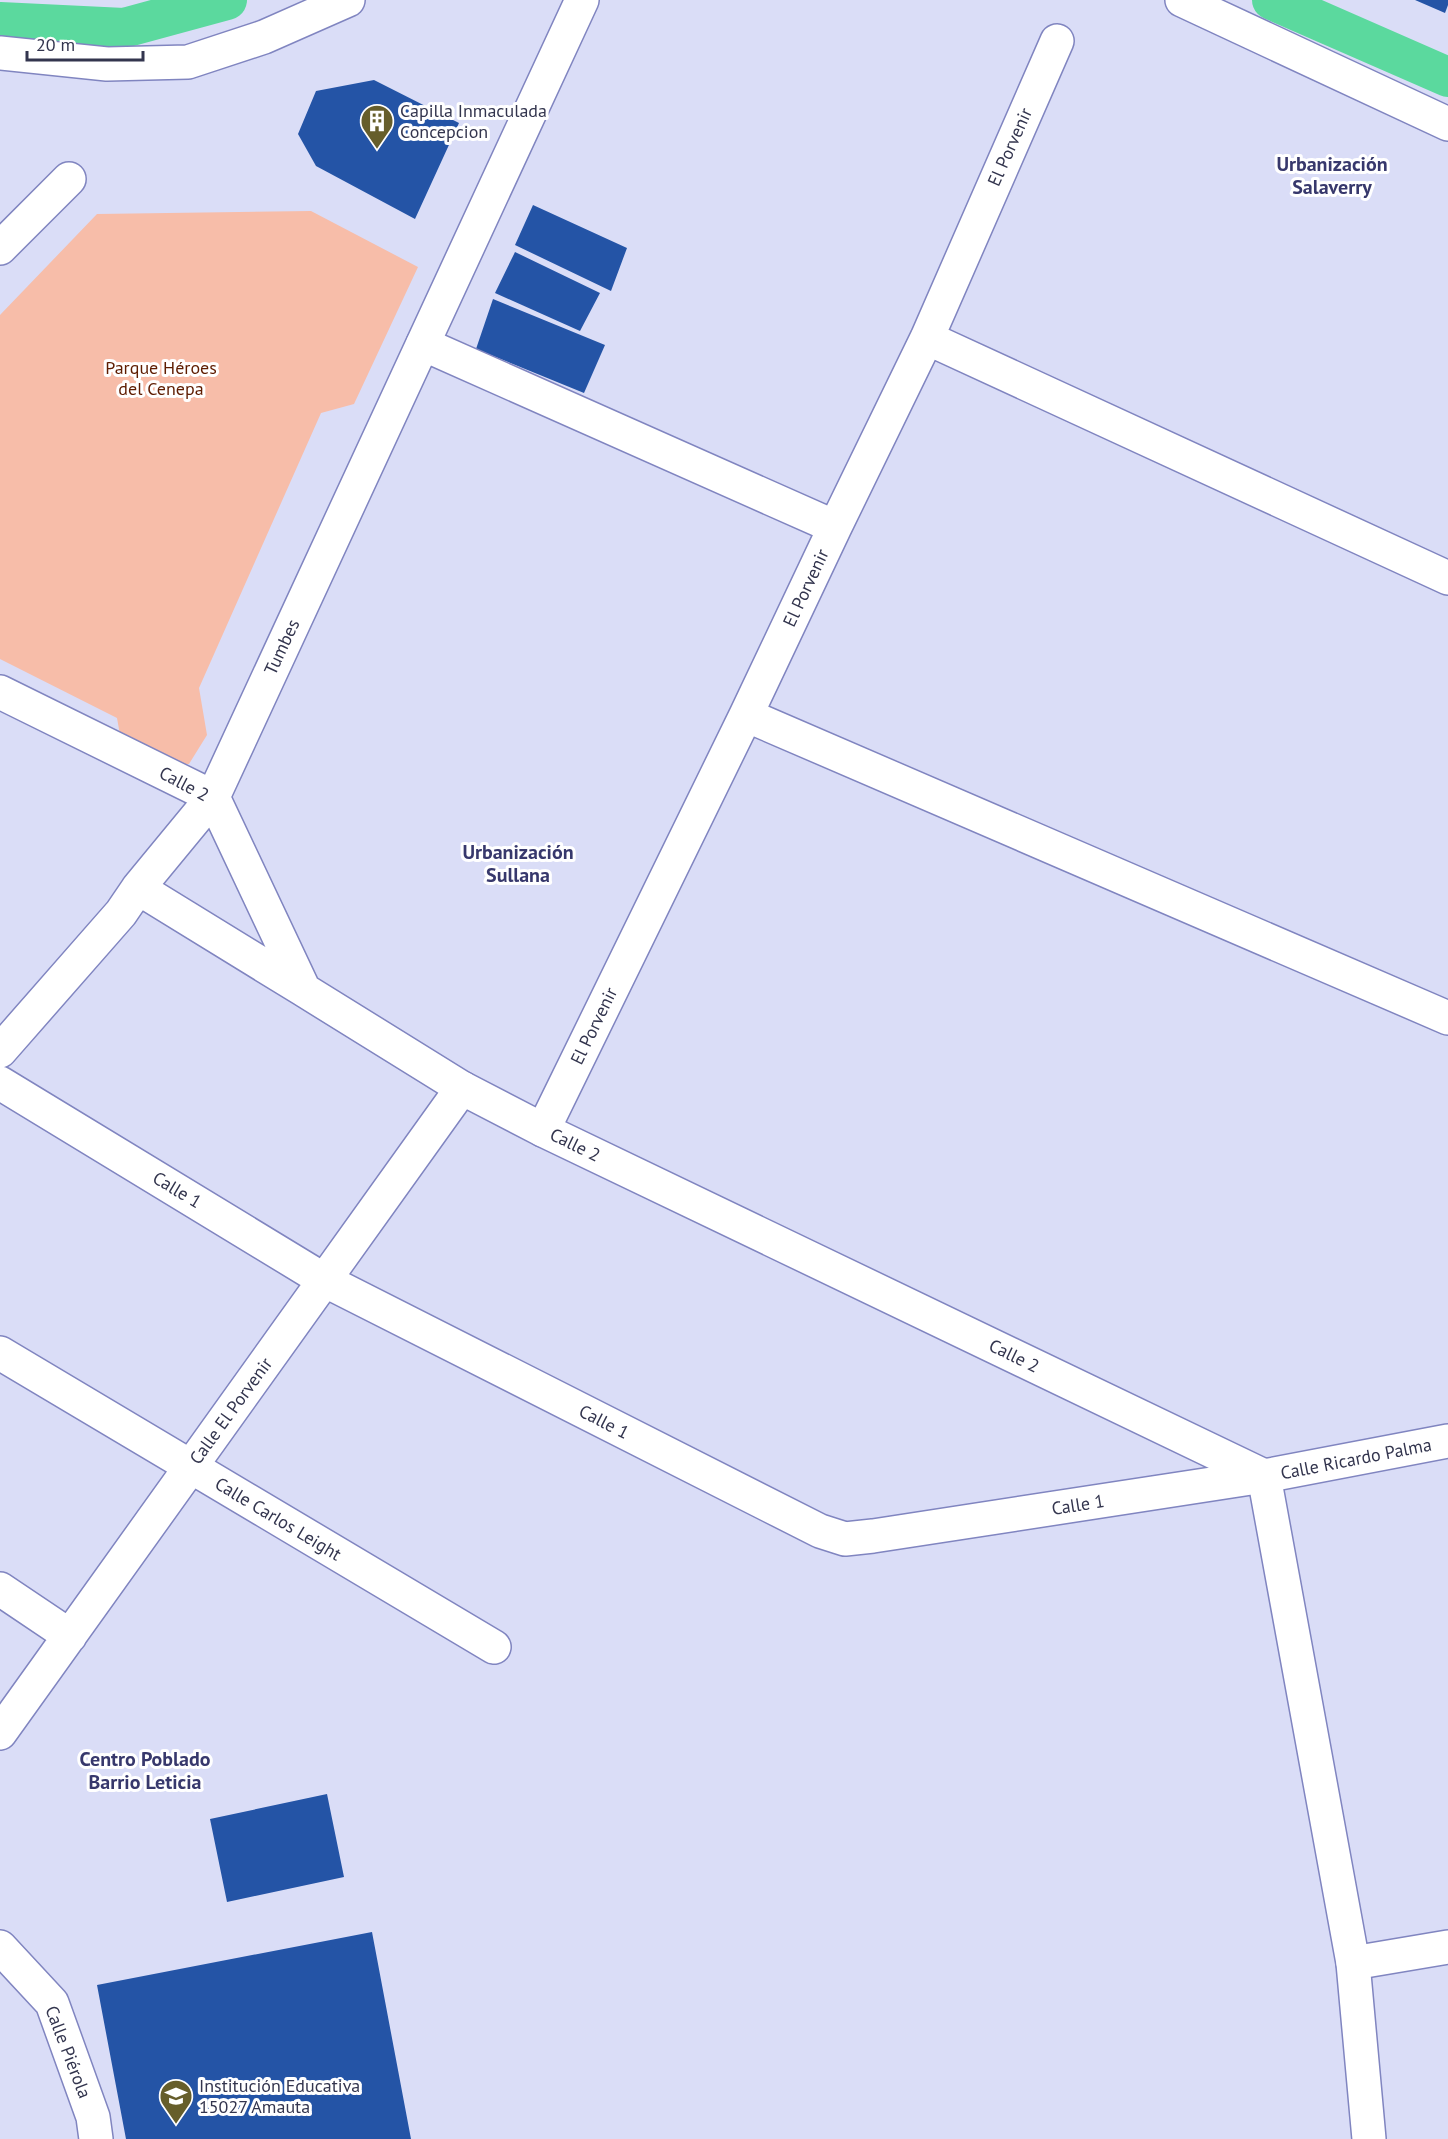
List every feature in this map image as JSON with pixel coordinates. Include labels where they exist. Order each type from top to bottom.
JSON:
[{"type":"street","points":[[0,53],[107,64],[188,62],[264,37],[348,0]]},
{"type":"street","name":"Tumbes","points":[[0,1051],[121,913],[138,888],[213,797],[582,0]]},
{"type":"street","points":[[1182,0],[1448,124]]},
{"type":"street","name":"El Porvenir","points":[[543,1130],[927,338],[1057,41]]},
{"type":"street","points":[[0,248],[69,179]]},
{"type":"street","points":[[927,338],[1448,578]]},
{"type":"street","points":[[423,344],[835,527]]},
{"type":"street","name":"Calle 2","points":[[0,692],[213,797],[304,990],[462,1088],[543,1130],[1264,1476]]},
{"type":"street","points":[[746,715],[1448,1018]]},
{"type":"street","points":[[138,888],[304,990]]},
{"type":"street","name":"Calle 1","points":[[0,1083],[324,1280],[820,1531],[845,1539],[1264,1476]]},
{"type":"street","name":"Calle El Porvenir","points":[[0,1733],[462,1088]]},
{"type":"street","name":"Calle Carlos Leight","points":[[0,1353],[494,1647]]},
{"type":"street","name":"Calle Ricardo Palma","points":[[1264,1476],[1448,1441]]},
{"type":"street","points":[[1264,1476],[1353,1963],[1369,2139]]},
{"type":"street","points":[[0,1590],[70,1636]]},
{"type":"street","name":"Calle Piérola","points":[[0,1947],[52,2003],[93,2117],[96,2139]]},
{"type":"street","points":[[1353,1963],[1448,1947]]},
{"type":"green space","name":"Parque Héroes del Cenepa","points":[[311,211],[418,267],[354,404],[321,413],[199,688],[207,735],[189,764],[170,764],[122,746],[117,718],[0,659],[0,315],[97,214]]},
{"type":"building","points":[[1415,0],[1448,0],[1448,5],[1445,13]]},
{"type":"building","name":"Capilla Inmaculada Concepcion","points":[[374,80],[459,123],[415,219],[316,166],[298,134],[316,91]]},
{"type":"building","points":[[533,205],[627,248],[611,291],[515,245]]},
{"type":"building","points":[[515,252],[600,293],[580,331],[495,293]]},
{"type":"building","points":[[493,299],[605,345],[584,393],[476,349]]},
{"type":"building","points":[[327,1794],[344,1877],[227,1902],[210,1819]]},
{"type":"building","points":[[372,1932],[411,2139],[126,2139],[97,1985]]},
{"type":"waterway","points":[[0,22],[124,28],[227,0]]},
{"type":"waterway","points":[[1272,0],[1448,77]]},
{"type":"place","name":"Capilla Inmaculada Concepcion","points":[[377,150]]},
{"type":"place","name":"Institución Educativa 15027 Amauta","points":[[176,2125]]},
{"type":"district","name":"Urbanización Salaverry","points":[[1332,176]]},
{"type":"district","name":"Urbanización Sullana","points":[[518,864]]},
{"type":"district","name":"Centro Poblado Barrio Leticia","points":[[145,1770]]}]
